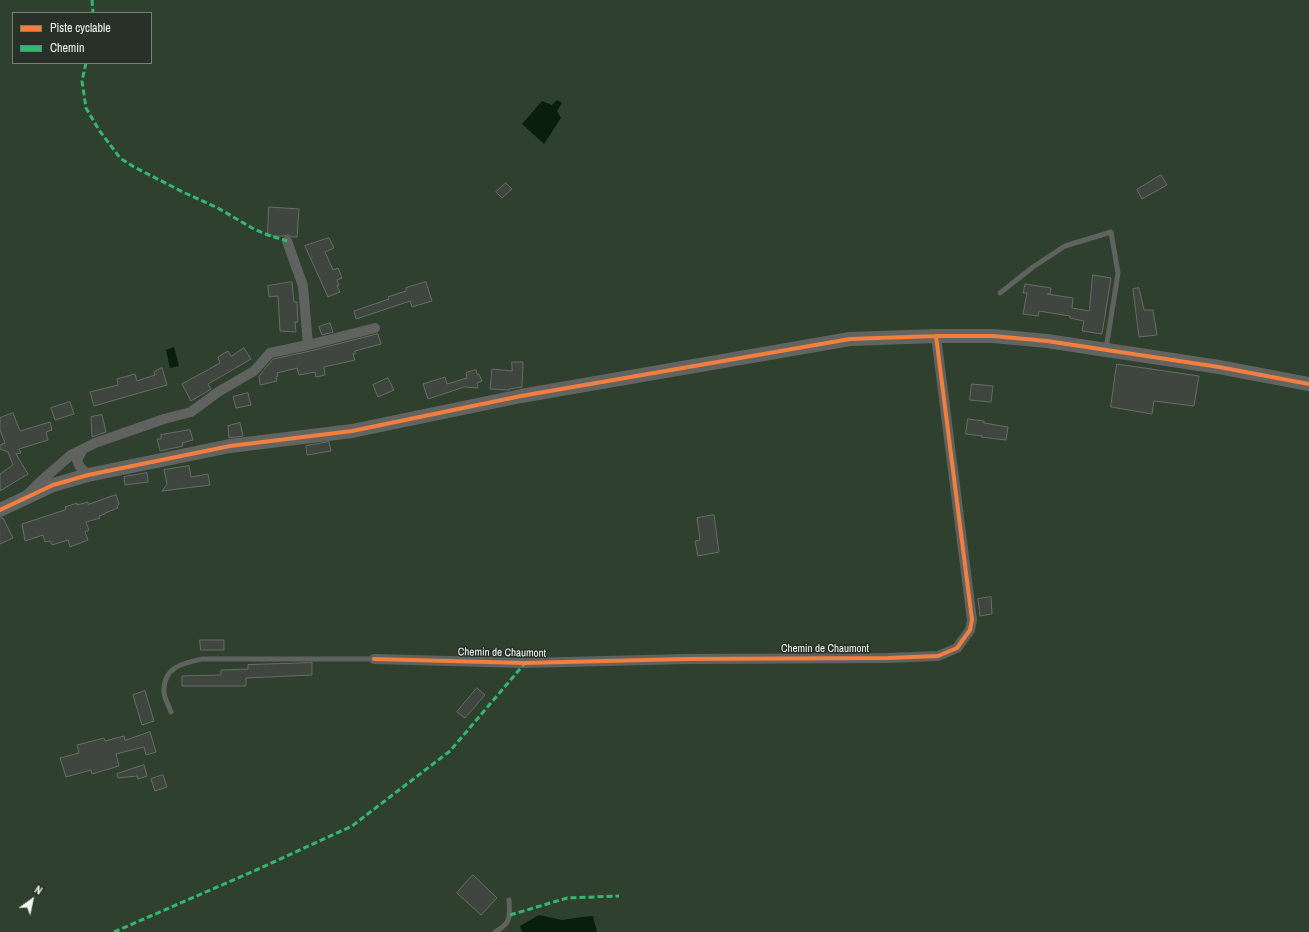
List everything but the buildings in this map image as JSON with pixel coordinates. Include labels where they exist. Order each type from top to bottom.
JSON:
[{"type":"street","points":[[287,241],[303,286],[308,345]]},
{"type":"street","points":[[22,500],[42,480],[71,455],[95,443],[164,419],[191,412],[218,392],[254,371],[270,353],[375,328]]},
{"type":"street","name":"Chemin de Chaumont","points":[[374,659],[525,663],[686,659],[888,658],[938,656],[957,648],[970,630],[972,620],[936,336]]},
{"type":"street","points":[[0,510],[53,485],[88,474],[230,446],[352,431],[521,396],[850,339],[993,336],[1047,341],[1219,367],[1309,384]]},
{"type":"street","points":[[83,449],[77,460],[80,467],[88,474]]},
{"type":"lane","points":[[1000,293],[1032,267],[1065,246],[1112,232],[1118,273],[1105,350]]},
{"type":"lane","points":[[171,712],[164,693],[165,683],[170,672],[182,663],[202,659],[374,659]]},
{"type":"lane","points":[[495,932],[505,926],[510,915],[509,900]]},
{"type":"shaded area","points":[[0,0],[1309,0],[1309,932],[0,932]]},
{"type":"shaded area","points":[[557,100],[562,103],[557,111],[561,118],[544,144],[522,124],[542,101],[552,105]]},
{"type":"shaded area","points":[[174,347],[179,366],[170,368],[166,350]]},
{"type":"shaded area","points":[[539,915],[562,920],[593,916],[597,932],[522,932],[520,926]]},
{"type":"marked path","points":[[92,0],[93,12]]},
{"type":"marked path","points":[[86,64],[82,81],[86,108],[99,130],[120,158],[134,167],[216,207],[254,229],[287,241]]},
{"type":"marked path","points":[[114,932],[254,871],[352,826],[450,751],[525,663]]},
{"type":"marked path","points":[[510,915],[567,898],[619,896]]},
{"type":"cycle path","points":[[374,659],[525,663],[686,659],[888,658],[938,656],[957,648],[970,630],[972,620],[936,336]]},
{"type":"cycle path","points":[[0,510],[53,485],[88,475],[230,446],[352,431],[521,396],[850,339],[993,336],[1047,341],[1219,367],[1309,384]]}]
